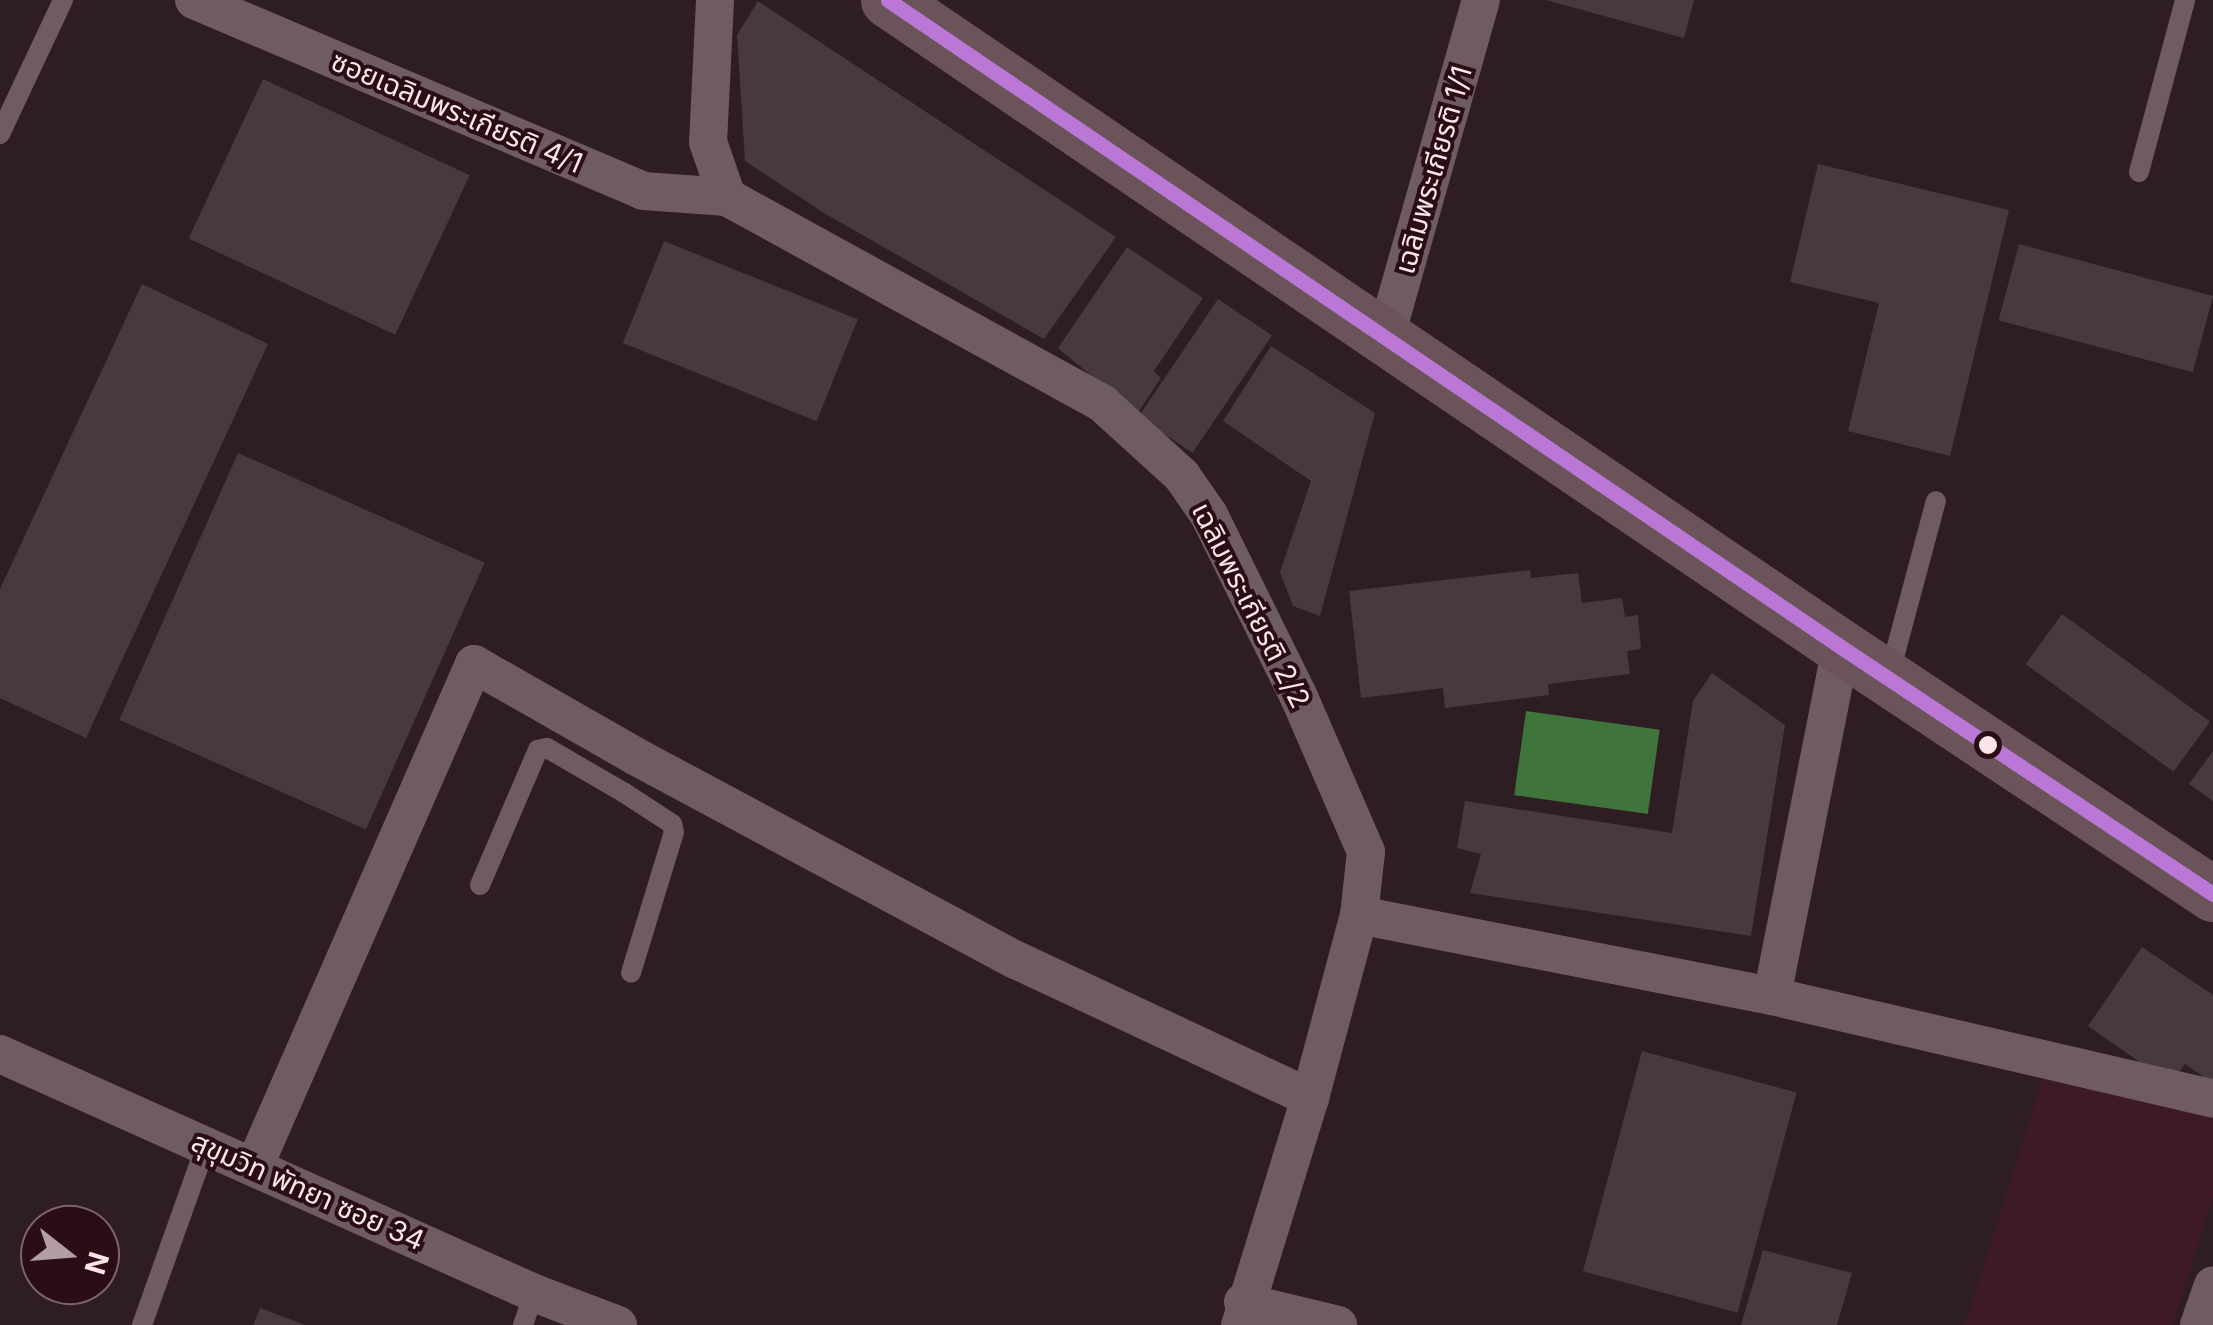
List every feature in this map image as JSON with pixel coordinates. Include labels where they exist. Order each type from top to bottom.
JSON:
[{"type":"main road","points":[[888,0],[1841,647],[2213,894]]},
{"type":"street","name":"ซอยเฉลิมพระเกียรติ 4/1","points":[[194,0],[267,10],[643,191],[727,197]]},
{"type":"street","points":[[715,0],[708,142],[727,197]]},
{"type":"street","name":"เฉลิมพระเกียรติ 1/1","points":[[1385,339],[1481,0]]},
{"type":"street","name":"เฉลิมพระเกียรติ 2/2","points":[[727,197],[1103,404],[1182,476],[1209,515],[1299,696],[1366,852],[1360,915],[1310,1098],[1241,1314]]},
{"type":"street","points":[[1772,996],[1841,647]]},
{"type":"street","points":[[254,1167],[474,664],[635,756],[1016,960],[1310,1098]]},
{"type":"street","points":[[1360,915],[1772,996],[2213,1100]]},
{"type":"street","name":"สุขุมวิท พัทยา ซอย 34","points":[[0,1054],[254,1167],[529,1309],[618,1325]]},
{"type":"street","points":[[2199,1325],[2213,1285]]},
{"type":"street","points":[[1241,1314],[1338,1325]]},
{"type":"lane","points":[[0,134],[63,0]]},
{"type":"lane","points":[[2139,172],[2186,0]]},
{"type":"lane","points":[[1889,678],[1936,501]]},
{"type":"lane","points":[[480,885],[538,750],[547,748],[672,824],[674,832],[631,974]]},
{"type":"lane","points":[[622,792],[635,756]]},
{"type":"lane","points":[[142,1325],[206,1145]]},
{"type":"shaded area","points":[[1526,711],[1660,730],[1648,814],[1514,795]]},
{"type":"shaded area","points":[[2045,1072],[2213,1108],[2213,1197],[2173,1325],[1965,1325]]},
{"type":"building","points":[[1546,0],[1694,0],[1684,38]]},
{"type":"building","points":[[758,1],[1116,237],[1044,339],[824,213],[745,161],[737,35]]},
{"type":"building","points":[[263,79],[470,175],[395,335],[189,239]]},
{"type":"building","points":[[1818,164],[2009,210],[1950,456],[1848,431],[1879,303],[1790,282]]},
{"type":"building","points":[[664,241],[858,319],[817,421],[623,343]]},
{"type":"building","points":[[2019,244],[2213,296],[2193,372],[1999,320]]},
{"type":"building","points":[[1127,247],[1203,298],[1154,371],[1161,378],[1137,414],[1058,348]]},
{"type":"building","points":[[142,284],[268,344],[86,738],[0,698],[0,589]]},
{"type":"building","points":[[1218,299],[1272,335],[1192,453],[1139,417]]},
{"type":"building","points":[[1271,346],[1375,413],[1320,616],[1293,606],[1280,572],[1311,481],[1223,421]]},
{"type":"building","points":[[238,453],[485,563],[366,830],[119,720]]},
{"type":"building","points":[[1530,570],[1531,578],[1578,573],[1582,603],[1622,598],[1625,617],[1638,615],[1641,649],[1627,651],[1630,674],[1548,684],[1549,695],[1445,708],[1443,688],[1361,698],[1349,591]]},
{"type":"building","points":[[2062,614],[2210,722],[2174,772],[2026,664]]},
{"type":"building","points":[[1712,673],[1785,725],[1751,936],[1470,893],[1481,854],[1457,848],[1465,801],[1672,833],[1693,701]]},
{"type":"building","points":[[2213,751],[2213,801],[2189,784]]},
{"type":"building","points":[[2142,947],[2213,995],[2213,1083],[2185,1064],[2171,1084],[2088,1026]]},
{"type":"building","points":[[1642,1051],[1797,1092],[1738,1313],[1583,1271]]},
{"type":"building","points":[[1763,1250],[1852,1273],[1837,1325],[1741,1325]]},
{"type":"building","points":[[260,1308],[305,1325],[253,1325]]},
{"type":"transit line","points":[[888,0],[1841,647],[2213,894]]}]
